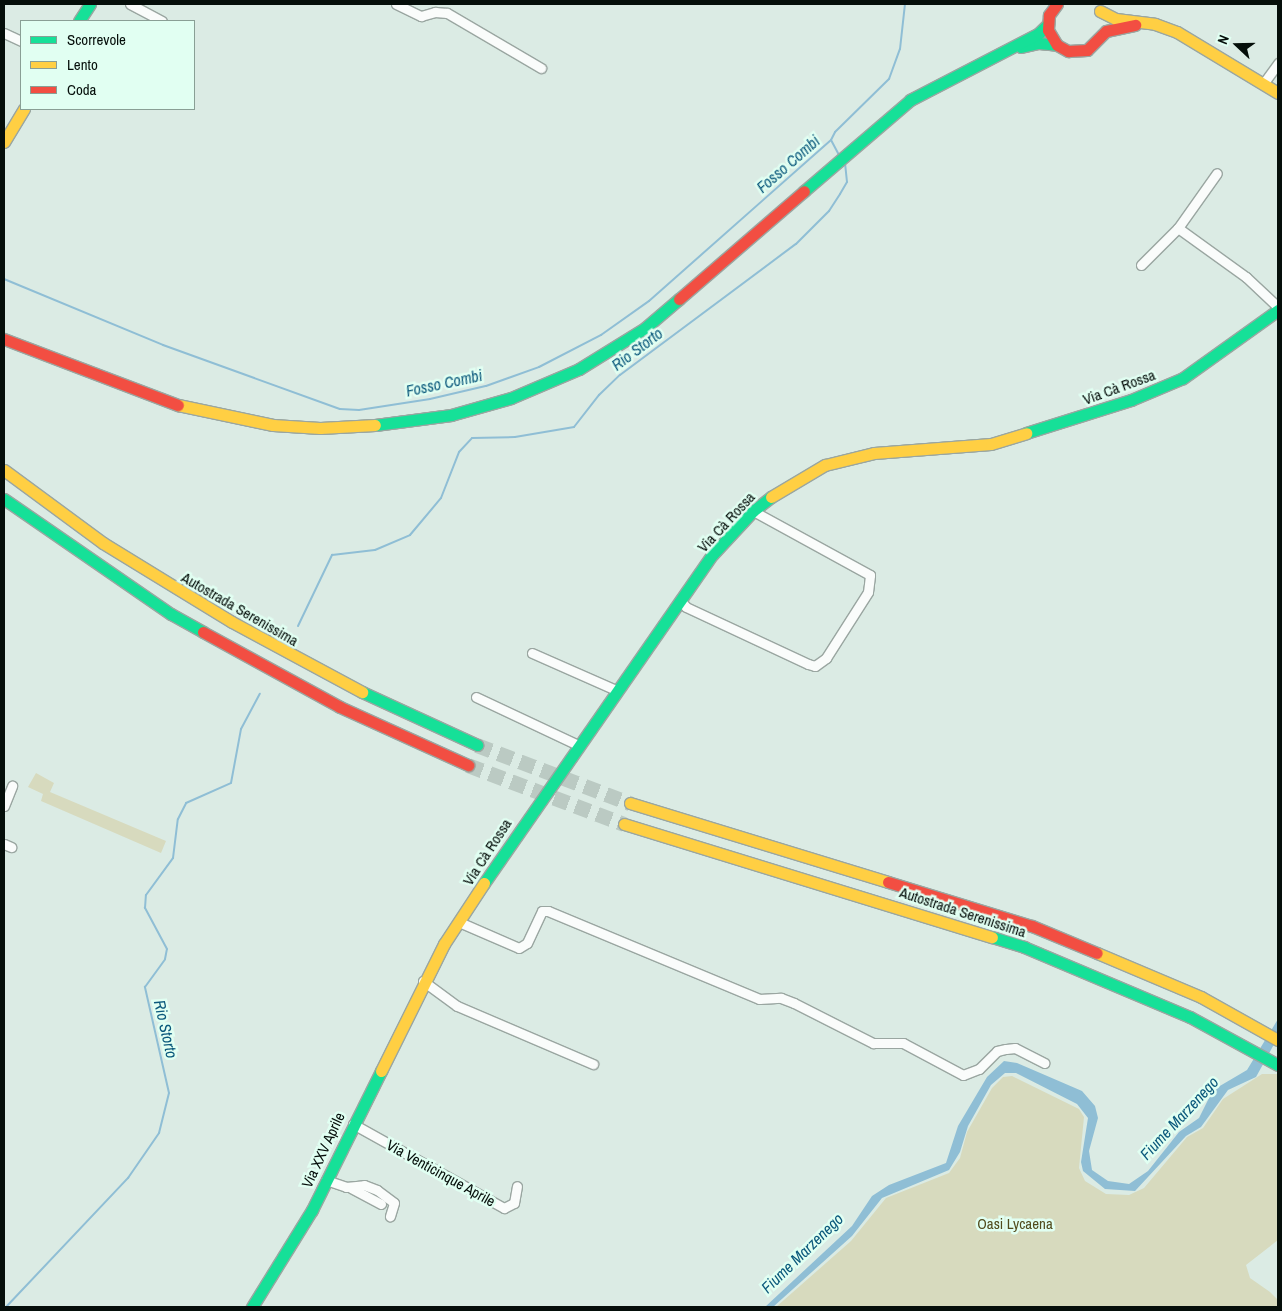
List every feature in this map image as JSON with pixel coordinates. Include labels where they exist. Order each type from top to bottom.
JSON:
[{"type":"main road","points":[[80,20],[90,4]]},
{"type":"main road","points":[[4,339],[136,392],[237,420],[344,427],[403,424],[451,415],[545,385],[620,345],[674,306],[864,138],[925,90],[1039,33],[1048,24],[1055,5]]},
{"type":"main road","points":[[1097,8],[1116,19],[1144,23],[1177,32],[1278,93]]},
{"type":"main road","points":[[1097,8],[1103,24],[1100,36]]},
{"type":"main road","points":[[1009,49],[1039,43],[1057,45],[1068,51],[1081,52],[1092,46],[1100,36],[1115,28],[1144,23]]},
{"type":"main road","points":[[1048,24],[1050,35],[1057,45]]},
{"type":"main road","points":[[4,142],[23,110]]},
{"type":"main road","name":"Via Cà Rossa","points":[[413,1001],[459,922],[616,690],[713,554],[753,511],[780,490],[825,465],[874,453],[991,444],[1123,403],[1183,378],[1278,309]]},
{"type":"main road","name":"Autostrada Serenissima","points":[[4,470],[103,543],[232,622],[352,688],[478,745]]},
{"type":"main road","points":[[4,499],[171,614],[340,706],[468,765]]},
{"type":"main road","name":"Autostrada Serenissima","points":[[630,803],[1032,926],[1144,971],[1257,1027],[1278,1040]]},
{"type":"main road","name":"Autostrada Serenissima","points":[[624,824],[1024,947],[1136,992],[1247,1047],[1278,1065]]},
{"type":"main road","name":"Via XXV Aprile","points":[[252,1307],[280,1265],[326,1180],[413,1001]]},
{"type":"street","points":[[130,4],[160,20]]},
{"type":"street","points":[[396,4],[421,16],[435,12],[447,13],[541,68]]},
{"type":"street","points":[[4,33],[20,41]]},
{"type":"street","points":[[1263,84],[1278,63]]},
{"type":"street","points":[[1140,265],[1174,229],[1178,228],[1218,173]]},
{"type":"street","points":[[1178,228],[1246,277],[1278,309]]},
{"type":"street","points":[[680,600],[686,607],[808,664],[815,666],[826,658],[868,592],[870,575],[753,511]]},
{"type":"street","points":[[532,653],[616,690]]},
{"type":"street","points":[[476,697],[578,745]]},
{"type":"street","points":[[4,806],[12,786]]},
{"type":"street","points":[[459,922],[519,948],[528,944],[542,911],[548,911],[759,1000],[781,998],[873,1043],[903,1043],[963,1075],[979,1069],[997,1051],[1006,1049],[1015,1048],[1044,1063]]},
{"type":"street","points":[[423,981],[457,1006],[593,1064]]},
{"type":"street","name":"Via Venticinque Aprile","points":[[352,1124],[504,1208],[514,1203],[517,1186]]},
{"type":"street","points":[[326,1180],[351,1188],[381,1204]]},
{"type":"street","points":[[351,1188],[364,1185],[394,1202],[390,1216]]},
{"type":"green space","points":[[36,773],[54,783],[50,792],[166,841],[161,853],[41,801],[43,794],[28,787]]},
{"type":"green space","name":"Oasi Lycaena","points":[[1262,1074],[1278,1074],[1278,1240],[1246,1265],[1250,1278],[1278,1300],[1278,1307],[776,1307],[851,1241],[886,1198],[949,1173],[960,1158],[967,1132],[992,1088],[1003,1077],[1012,1076],[1079,1109],[1084,1117],[1079,1168],[1085,1181],[1106,1194],[1129,1195],[1144,1188],[1187,1137],[1203,1128],[1223,1099]]},
{"type":"water","points":[[1278,1019],[1278,1037],[1256,1077],[1228,1090],[1201,1127],[1186,1136],[1135,1191],[1105,1189],[1083,1171],[1081,1162],[1088,1118],[1077,1104],[1016,1073],[1005,1073],[991,1085],[968,1126],[960,1152],[949,1170],[882,1198],[852,1236],[773,1307],[765,1307],[852,1226],[872,1196],[889,1185],[946,1163],[958,1126],[987,1077],[1004,1061],[1017,1063],[1082,1091],[1095,1106],[1098,1118],[1089,1151],[1092,1170],[1108,1181],[1129,1184],[1148,1171],[1179,1132],[1199,1118],[1213,1090],[1247,1070]]},
{"type":"waterway","name":"Rio Storto","points":[[839,155],[831,140],[835,132],[889,79],[900,49],[905,4]]},
{"type":"waterway","name":"Fosso Combi","points":[[4,279],[163,345],[340,409],[359,410],[430,399],[486,386],[539,367],[601,335],[649,301],[831,140]]},
{"type":"waterway","name":"Rio Storto","points":[[298,626],[332,555],[375,550],[410,535],[441,498],[459,452],[472,438],[515,437],[574,427],[599,395],[620,375],[796,244],[829,211],[840,194],[847,182],[845,163]]},
{"type":"waterway","name":"Rio Storto","points":[[6,1307],[128,1178],[159,1133],[169,1093],[145,987],[165,959],[167,949],[145,908],[146,895],[173,858],[178,819],[186,803],[231,783],[241,729],[260,694]]},
{"type":"tunnel","points":[[477,745],[630,803]]},
{"type":"tunnel","points":[[468,765],[624,824]]},
{"type":"traffic: fast","points":[[80,20],[90,4]]},
{"type":"traffic: fast","points":[[804,191],[910,100],[1039,33],[1048,24]]},
{"type":"traffic: fast","points":[[1021,47],[1039,43],[1057,45]]},
{"type":"traffic: fast","points":[[375,425],[451,415],[511,398],[579,369],[645,328],[679,299]]},
{"type":"traffic: fast","points":[[1026,433],[1131,400],[1183,378],[1278,310]]},
{"type":"traffic: fast","points":[[484,883],[713,554],[753,511],[771,497]]},
{"type":"traffic: fast","points":[[4,499],[171,614],[203,632]]},
{"type":"traffic: fast","points":[[362,692],[477,745]]},
{"type":"traffic: fast","points":[[992,937],[1024,947],[1190,1017],[1278,1065]]},
{"type":"traffic: fast","points":[[252,1307],[312,1210],[381,1071]]},
{"type":"traffic: slow","points":[[1100,11],[1116,19],[1155,24],[1177,32],[1278,93]]},
{"type":"traffic: slow","points":[[4,142],[23,110]]},
{"type":"traffic: slow","points":[[178,405],[273,425],[320,428],[375,425]]},
{"type":"traffic: slow","points":[[771,497],[825,465],[874,453],[991,444],[1026,433]]},
{"type":"traffic: slow","points":[[4,470],[103,543],[232,622],[362,692]]},
{"type":"traffic: slow","points":[[630,803],[888,882]]},
{"type":"traffic: slow","points":[[624,824],[992,937]]},
{"type":"traffic: slow","points":[[381,1071],[444,944],[484,883]]},
{"type":"traffic: slow","points":[[1097,953],[1201,997],[1278,1040]]},
{"type":"traffic: jam","points":[[1057,4],[1049,15],[1048,30],[1057,45],[1068,51],[1087,50],[1106,31],[1135,25]]},
{"type":"traffic: jam","points":[[679,299],[804,191]]},
{"type":"traffic: jam","points":[[4,339],[178,405]]},
{"type":"traffic: jam","points":[[203,632],[340,707],[468,765]]},
{"type":"traffic: jam","points":[[888,882],[1032,926],[1097,953]]},
{"type":"water label","name":"Fiume Marzenego","points":[[1179,1118]]},
{"type":"water label","name":"Fiume Marzenego","points":[[802,1253]]}]
